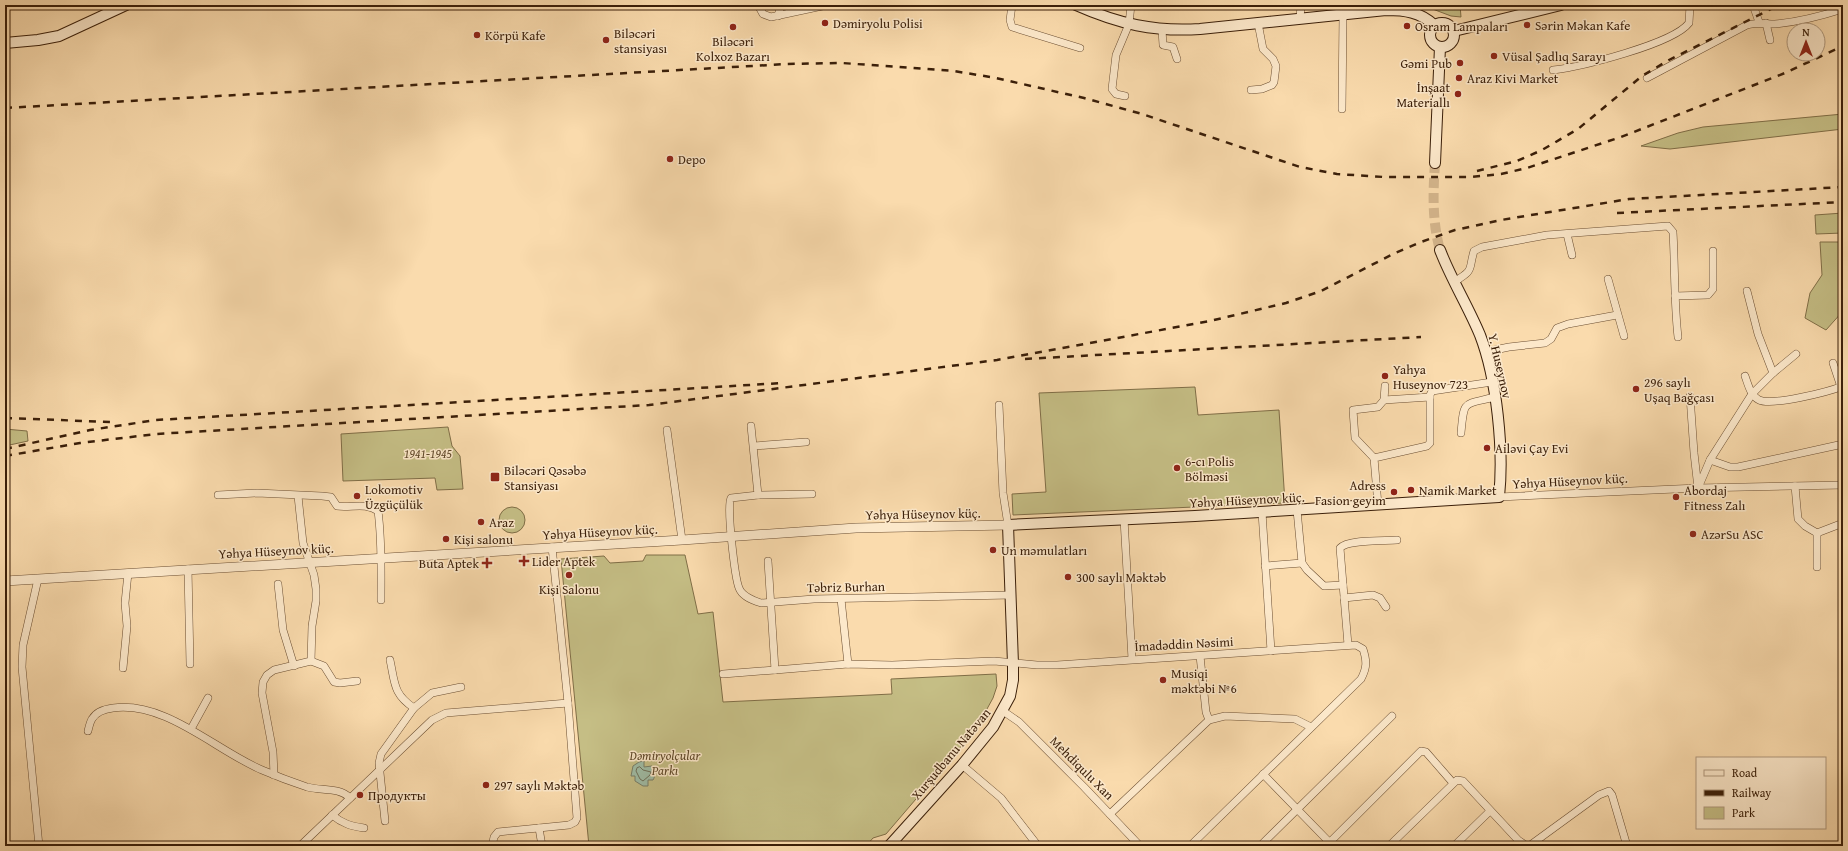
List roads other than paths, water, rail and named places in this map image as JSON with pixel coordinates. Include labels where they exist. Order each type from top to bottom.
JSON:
[{"type":"main road","points":[[5,43],[38,40],[59,36],[126,5]]},
{"type":"main road","points":[[1076,5],[1129,24],[1162,30],[1200,29],[1411,8],[1434,25]]},
{"type":"main road","points":[[1454,31],[1529,9],[1561,5]]},
{"type":"main road","points":[[1446,23],[1452,27],[1454,31],[1454,40],[1452,43],[1444,47],[1435,45],[1430,38],[1430,33],[1434,25],[1446,23]]},
{"type":"main road","points":[[1435,163],[1440,47]]},
{"type":"main road","name":"Y. Huseynov","points":[[1440,250],[1454,282],[1475,323],[1485,352],[1495,397],[1502,472],[1499,497]]},
{"type":"main road","name":"Yəhya Hüseynov küç.","points":[[1008,525],[1262,512],[1499,497]]},
{"type":"main road","name":"Xurşudbanu Natəvan","points":[[889,846],[962,765],[993,727],[1010,696],[1013,680],[1013,664],[1008,525]]},
{"type":"street","points":[[758,5],[760,10],[766,16],[778,16],[827,5]]},
{"type":"street","points":[[778,16],[781,5]]},
{"type":"street","points":[[1012,5],[1010,20],[1012,27],[1080,48]]},
{"type":"street","points":[[1125,96],[1116,94],[1112,89],[1116,55],[1129,24],[1130,5]]},
{"type":"street","points":[[1300,19],[1301,5]]},
{"type":"street","points":[[1553,70],[1585,64],[1670,37],[1689,24],[1690,5]]},
{"type":"street","points":[[1753,5],[1770,40]]},
{"type":"street","points":[[1647,78],[1747,25],[1763,23],[1776,24],[1811,19],[1843,9]]},
{"type":"street","points":[[1342,109],[1343,15]]},
{"type":"street","points":[[1251,90],[1262,89],[1272,85],[1274,82],[1276,66],[1273,59],[1263,49],[1258,23]]},
{"type":"street","points":[[1162,30],[1163,45],[1173,47],[1177,59]]},
{"type":"street","points":[[1454,282],[1470,271],[1474,251],[1477,248],[1534,237],[1668,226],[1672,232],[1676,280],[1674,296],[1678,337]]},
{"type":"street","points":[[1567,234],[1572,255]]},
{"type":"street","points":[[1674,296],[1708,295],[1711,293],[1713,289],[1713,251]]},
{"type":"street","points":[[1608,279],[1624,336]]},
{"type":"street","points":[[1747,291],[1758,334],[1773,373]]},
{"type":"street","points":[[1485,352],[1509,347],[1545,343],[1551,339],[1557,328],[1568,324],[1617,315]]},
{"type":"street","points":[[1698,488],[1710,460],[1752,394],[1773,373],[1796,354]]},
{"type":"street","points":[[1744,376],[1752,394],[1759,400],[1772,401],[1797,398],[1842,387],[1833,363]]},
{"type":"street","points":[[1374,458],[1427,446],[1430,443],[1430,397],[1432,390],[1492,382]]},
{"type":"street","points":[[1378,505],[1374,458],[1355,438],[1352,410],[1378,407],[1384,400],[1385,386]]},
{"type":"street","points":[[1690,396],[1698,488]]},
{"type":"street","points":[[1384,400],[1430,397]]},
{"type":"street","points":[[1461,433],[1463,408],[1467,404],[1495,397]]},
{"type":"street","points":[[999,405],[1003,493],[1008,525]]},
{"type":"street","points":[[751,426],[758,495],[812,494]]},
{"type":"street","points":[[667,430],[682,540]]},
{"type":"street","points":[[754,446],[806,442]]},
{"type":"street","points":[[1710,460],[1730,467],[1738,467],[1843,444]]},
{"type":"street","name":"Yəhya Hüseynov küç.","points":[[1499,497],[1698,488],[1843,485]]},
{"type":"street","points":[[1795,486],[1798,519],[1805,526],[1817,533]]},
{"type":"street","points":[[218,495],[257,493],[331,497],[337,506],[363,506],[374,508],[378,511],[379,518],[382,558],[381,600]]},
{"type":"street","name":"Təbriz Burhan","points":[[758,495],[732,498],[729,500],[731,537],[739,589],[754,601],[771,602],[1011,595]]},
{"type":"street","points":[[298,496],[303,543],[308,563],[314,575],[316,590],[312,626],[311,661]]},
{"type":"street","points":[[1297,510],[1302,563],[1307,570],[1324,586],[1343,586]]},
{"type":"street","points":[[1262,512],[1272,651]]},
{"type":"street","points":[[1124,519],[1132,659]]},
{"type":"street","points":[[1817,533],[1843,523]]},
{"type":"street","name":"Yəhya Hüseynov küç.","points":[[5,581],[731,537],[856,528],[1008,525]]},
{"type":"street","points":[[1817,533],[1817,567]]},
{"type":"street","points":[[1190,846],[1361,679],[1366,670],[1366,660],[1363,649],[1352,645],[1344,598],[1340,548],[1343,545],[1397,540]]},
{"type":"street","points":[[492,846],[494,837],[498,832],[569,825],[575,822],[577,818],[568,703],[552,547]]},
{"type":"street","points":[[768,561],[775,670]]},
{"type":"street","points":[[1265,566],[1302,563]]},
{"type":"street","points":[[188,569],[190,664]]},
{"type":"street","points":[[124,668],[127,626],[124,603],[128,573]]},
{"type":"street","points":[[38,579],[23,645],[22,667],[39,846]]},
{"type":"street","points":[[278,584],[283,630],[294,666]]},
{"type":"street","points":[[1344,598],[1373,595],[1380,598],[1386,607]]},
{"type":"street","points":[[841,599],[848,664]]},
{"type":"street","name":"İmadəddin Nəsimi","points":[[723,674],[848,664],[892,665],[994,662],[1057,665],[1352,645]]},
{"type":"street","points":[[1200,656],[1206,712],[1209,720]]},
{"type":"street","points":[[390,660],[396,690],[402,700],[414,708]]},
{"type":"street","points":[[274,775],[273,752],[262,693],[263,682],[267,675],[274,670],[311,661],[324,666],[334,682],[340,683],[357,681]]},
{"type":"street","points":[[385,821],[378,763],[381,754],[414,708],[432,693],[461,687]]},
{"type":"street","points":[[191,729],[208,698]]},
{"type":"street","points":[[300,846],[432,720],[439,716],[446,713],[568,703]]},
{"type":"street","points":[[88,731],[92,720],[97,713],[107,709],[120,707],[146,710],[191,729],[239,758],[274,775],[308,787],[327,790],[340,790],[350,798]]},
{"type":"street","name":"Mehdiqulu Xan","points":[[1003,711],[1019,722],[1140,846]]},
{"type":"street","points":[[1110,814],[1209,720],[1225,716],[1295,719],[1311,727]]},
{"type":"street","points":[[1260,846],[1392,716]]},
{"type":"street","points":[[1263,774],[1298,809],[1330,845],[1421,751],[1426,752],[1453,783]]},
{"type":"street","points":[[962,765],[1001,798],[1038,846]]},
{"type":"street","points":[[1389,846],[1457,780],[1462,780],[1518,840],[1528,846],[1600,795],[1609,792],[1612,795],[1627,846]]},
{"type":"street","points":[[1454,846],[1490,811]]},
{"type":"street","points":[[332,815],[341,822],[350,826],[364,828]]},
{"type":"street","points":[[539,828],[542,846]]},
{"type":"water","points":[[644,761],[644,767],[652,766],[655,773],[653,780],[648,780],[648,786],[643,786],[635,781],[635,776],[631,776],[633,766]]},
{"type":"tunnel","points":[[1435,163],[1434,207],[1437,239],[1440,250]]},
{"type":"railway","points":[[1477,171],[1517,161],[1542,150],[1578,129],[1642,76],[1669,60],[1779,5]]},
{"type":"railway","points":[[5,108],[787,64],[842,63],[954,71],[996,78],[1084,98],[1142,114],[1300,167],[1337,174],[1384,177],[1471,177],[1501,174],[1527,168],[1621,137],[1785,73],[1843,46]]},
{"type":"railway","points":[[5,456],[80,443],[156,434],[649,405],[997,360],[1210,321],[1286,303],[1321,291],[1393,254],[1421,242],[1455,230],[1501,220],[1629,199],[1843,187]]},
{"type":"railway","points":[[1617,213],[1843,202]]},
{"type":"railway","points":[[1025,359],[1421,337]]},
{"type":"railway","points":[[5,449],[90,430],[156,420],[783,383]]},
{"type":"railway","points":[[5,418],[111,422]]},
{"type":"place","name":"Dəmiryolu Polisi","points":[[825,23]]},
{"type":"place","name":"Sərin Məkan Kafe","points":[[1527,25]]},
{"type":"place","name":"Osram Lampaları","points":[[1407,26]]},
{"type":"place","name":"Biləcəri Kolxoz Bazarı","points":[[733,27]]},
{"type":"place","name":"Körpü Kafe","points":[[477,35]]},
{"type":"place","name":"Biləcəri stansiyası","points":[[606,40]]},
{"type":"place","name":"Vüsal Şadlıq Sarayı","points":[[1494,56]]},
{"type":"place","name":"Gəmi Pub","points":[[1460,63]]},
{"type":"place","name":"Araz Kivi Market","points":[[1459,78]]},
{"type":"place","name":"İnşaat Materiallı","points":[[1458,94]]},
{"type":"place","name":"Depo","points":[[670,159]]},
{"type":"place","name":"Yahya Huseynov 723","points":[[1385,376]]},
{"type":"place","name":"296 saylı Uşaq Bağçası","points":[[1636,389]]},
{"type":"place","name":"Ailəvi Çay Evi","points":[[1487,448]]},
{"type":"place","name":"6-cı Polis Bölməsi","points":[[1177,468]]},
{"type":"place","name":"Biləcəri Qəsəbə Stansiyası","points":[[495,477]]},
{"type":"place","name":"Namik Market","points":[[1411,490]]},
{"type":"place","name":"Adress Fasion geyim","points":[[1394,492]]},
{"type":"place","name":"Lokomotiv Üzgüçülük","points":[[357,496]]},
{"type":"place","name":"Abordaj Fitness Zalı","points":[[1676,497]]},
{"type":"place","name":"Araz","points":[[481,522]]},
{"type":"place","name":"AzərSu ASC","points":[[1693,534]]},
{"type":"place","name":"Kişi salonu","points":[[446,539]]},
{"type":"place","name":"Un məmulatları","points":[[993,550]]},
{"type":"place","name":"Lider Aptek","points":[[524,561]]},
{"type":"place","name":"Buta Aptek","points":[[487,563]]},
{"type":"place","name":"Kişi Salonu","points":[[569,575]]},
{"type":"place","name":"300 saylı Məktəb","points":[[1068,577]]},
{"type":"place","name":"Musiqi məktəbi №6","points":[[1163,680]]},
{"type":"place","name":"297 saylı Məktəb","points":[[486,785]]},
{"type":"place","name":"Продукты","points":[[360,795]]},
{"type":"park label","name":"1941-1945","points":[[428,453]]},
{"type":"park label","name":"Dəmiryolçular Parkı","points":[[665,762]]}]
